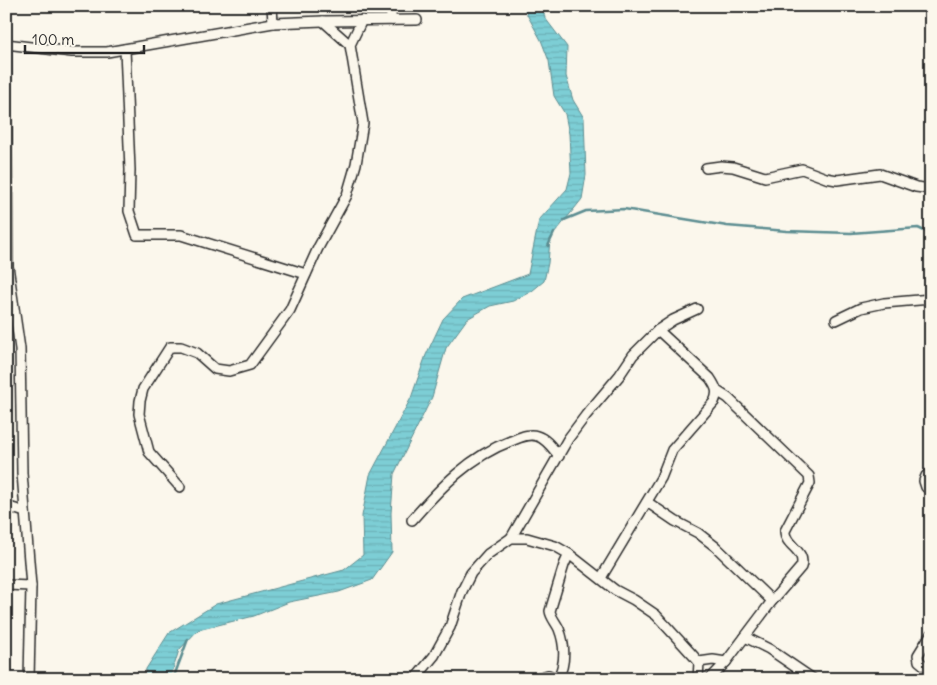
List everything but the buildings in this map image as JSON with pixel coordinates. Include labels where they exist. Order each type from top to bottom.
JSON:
[{"type":"street","points":[[272,6],[273,23]]},
{"type":"street","points":[[389,6],[392,20]]},
{"type":"street","points":[[180,487],[149,452],[139,414],[142,389],[170,347],[181,347],[198,353],[215,369],[229,370],[250,365],[290,310],[318,248],[347,195],[356,164],[362,138],[363,123],[350,45],[362,20]]},
{"type":"street","points":[[6,44],[72,52],[107,52],[273,23],[417,20]]},
{"type":"street","points":[[324,21],[350,45]]},
{"type":"street","points":[[6,37],[8,266],[20,349],[22,473],[31,586],[29,679]]},
{"type":"street","points":[[125,49],[130,170],[129,211],[137,235],[181,235],[306,274]]},
{"type":"street","points":[[706,168],[733,167],[765,177],[802,169],[837,180],[880,174],[916,188],[931,189]]},
{"type":"street","points":[[836,320],[876,304],[931,299]]},
{"type":"street","points":[[415,679],[434,656],[450,627],[462,591],[471,573],[488,554],[511,538],[568,439],[586,415],[614,382],[633,355],[658,330],[673,320],[697,309]]},
{"type":"street","points":[[601,578],[661,478],[672,450],[714,402],[717,396],[716,387],[710,378],[658,330]]},
{"type":"street","points":[[710,679],[726,662],[772,601],[801,567],[803,561],[801,554],[788,540],[785,531],[810,483],[809,476],[728,398],[717,391]]},
{"type":"street","points":[[412,520],[445,483],[486,452],[500,445],[523,436],[536,435],[548,443],[559,456]]},
{"type":"street","points":[[931,472],[924,481],[926,487],[931,491]]},
{"type":"street","points":[[647,502],[675,521],[698,533],[716,547],[772,601]]},
{"type":"street","points":[[6,506],[25,512]]},
{"type":"street","points":[[511,538],[527,538],[555,546],[569,554],[615,590],[656,615],[700,662],[698,679]]},
{"type":"street","points":[[533,679],[548,675],[558,678],[564,665],[558,626],[550,611],[569,554]]},
{"type":"street","points":[[6,585],[31,586]]},
{"type":"street","points":[[931,634],[918,655],[918,661],[931,671]]},
{"type":"street","points":[[746,637],[769,649],[813,679]]},
{"type":"street","points":[[700,662],[712,660],[726,662]]},
{"type":"water","points":[[524,6],[542,6],[545,18],[567,47],[566,76],[573,100],[584,118],[586,175],[582,199],[550,239],[544,281],[532,291],[513,301],[490,306],[467,319],[446,348],[432,397],[394,474],[391,513],[392,552],[372,580],[339,592],[289,602],[254,616],[198,630],[179,650],[170,679],[144,679],[146,669],[169,633],[216,604],[344,570],[363,555],[362,516],[370,475],[411,398],[426,355],[443,319],[462,299],[528,274],[539,220],[567,189],[571,173],[569,134],[565,114],[554,96],[549,61]]},
{"type":"waterway","points":[[564,220],[586,211],[624,209],[727,226],[787,231],[851,233],[918,228],[931,234]]},
{"type":"waterway","points":[[548,246],[554,233]]},
{"type":"waterway","points":[[173,679],[188,639]]}]
